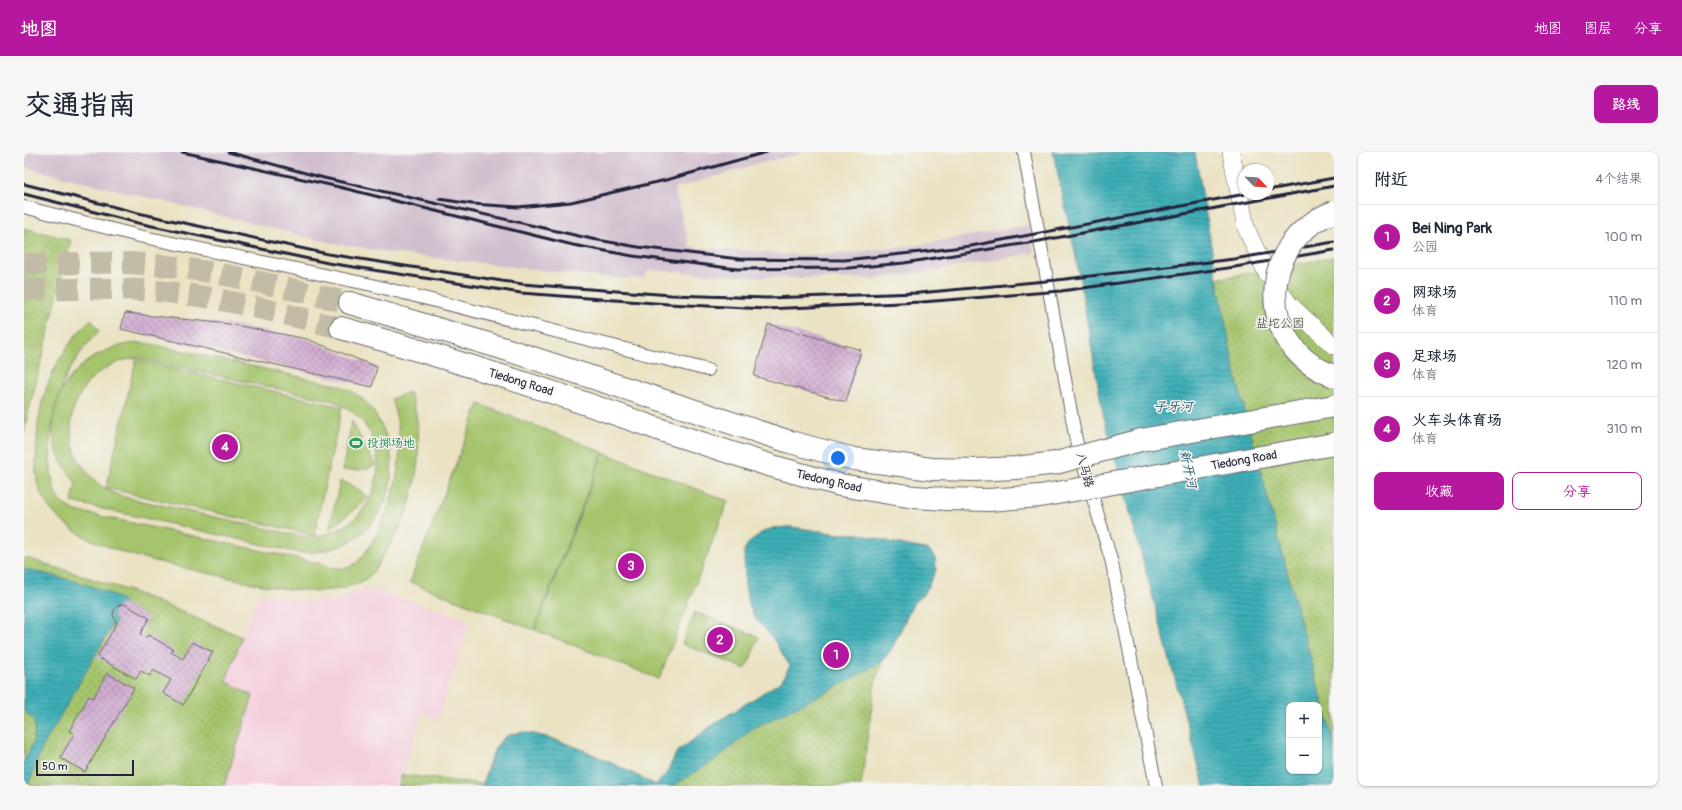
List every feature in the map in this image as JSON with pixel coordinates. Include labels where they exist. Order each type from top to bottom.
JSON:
[{"type":"highway","points":[[1334,212],[1313,222],[1302,232],[1284,254],[1276,278],[1275,294],[1280,325],[1288,339],[1307,361],[1334,376]]},
{"type":"highway","name":"Tiedong Road","points":[[350,303],[468,337],[790,442],[825,452],[868,461],[932,469],[974,470],[1016,468],[1133,453],[1334,419]]},
{"type":"highway","name":"Tiedong Road","points":[[341,328],[574,398],[658,428],[815,479],[873,491],[914,497],[989,500],[1040,496],[1334,444]]},
{"type":"highway","points":[[1056,463],[1141,440],[1334,406]]},
{"type":"highway","points":[[1040,496],[1133,490],[1334,456]]},
{"type":"street","name":"八马路","points":[[1024,152],[1076,440],[1112,562],[1156,786]]},
{"type":"street","points":[[1231,152],[1246,228],[1267,274],[1290,305],[1334,346]]},
{"type":"street","points":[[24,207],[139,236],[372,285],[708,370]]},
{"type":"shaded area","points":[[24,152],[807,152],[760,163],[674,189],[690,247],[797,255],[848,253],[917,245],[1029,225],[1034,253],[925,272],[871,279],[754,277],[649,270],[644,278],[617,279],[393,253],[328,242],[24,167]]},
{"type":"shaded area","points":[[365,588],[412,601],[470,621],[438,719],[422,713],[399,786],[224,786],[253,696],[226,681],[258,594],[299,601],[338,600]]},
{"type":"green space","points":[[24,228],[71,240],[24,431]]},
{"type":"green space","name":"盐坨公园","points":[[1334,257],[1334,743],[1236,377],[1217,279]]},
{"type":"green space","points":[[91,319],[99,331],[81,352],[67,375],[54,414],[50,441],[51,468],[56,493],[63,503],[76,511],[332,567],[350,567],[358,562],[375,537],[389,504],[398,470],[400,452],[399,434],[391,399],[409,392],[414,406],[419,436],[417,469],[411,500],[406,514],[392,542],[371,574],[366,579],[356,584],[331,590],[318,591],[267,586],[184,568],[123,552],[82,535],[65,523],[50,509],[38,485],[36,464],[39,420],[47,388],[60,358],[69,344]]},
{"type":"green space","points":[[139,343],[151,344],[341,386],[353,392],[364,400],[373,411],[387,440],[391,458],[391,476],[388,494],[381,510],[370,525],[357,537],[340,546],[330,549],[301,553],[72,502],[76,483],[62,463],[56,449],[53,428],[55,409],[61,392],[72,376],[85,363],[101,353],[119,346]],"holes":[[[137,358],[334,401],[357,416],[371,436],[377,459],[376,483],[366,505],[350,522],[328,533],[300,536],[124,497],[107,489],[93,478],[82,465],[75,450],[71,434],[72,417],[77,400],[87,384],[97,374],[109,366]]]},
{"type":"green space","points":[[136,360],[342,407],[314,535],[106,488]]},
{"type":"green space","points":[[479,404],[603,452],[534,630],[410,582]]},
{"type":"green space","name":"投掷场地","points":[[352,421],[375,465],[359,470],[342,470]]},
{"type":"green space","points":[[604,453],[728,501],[659,679],[535,630]]},
{"type":"green space","points":[[340,481],[356,488],[368,498],[329,530]]},
{"type":"green space","points":[[791,527],[839,534],[859,534],[929,550],[935,558],[936,570],[924,594],[914,602],[892,648],[882,662],[875,682],[861,786],[399,786],[402,775],[482,784],[491,757],[498,744],[507,736],[520,733],[538,735],[581,749],[656,785],[666,774],[677,752],[717,722],[782,681],[790,666],[773,638],[755,618],[748,603],[745,585],[744,551],[747,545],[761,533],[773,528]]},
{"type":"green space","points":[[24,557],[136,593],[242,637],[226,681],[253,696],[224,786],[24,786]]},
{"type":"green space","points":[[695,612],[759,637],[746,669],[682,644]]},
{"type":"water","name":"子牙河","points":[[1053,152],[1195,152],[1236,377],[1334,743],[1334,786],[1204,786],[1103,414],[1075,252]]},
{"type":"water","points":[[791,527],[839,534],[859,534],[929,550],[935,558],[936,570],[924,594],[914,602],[892,648],[882,662],[831,690],[752,729],[721,756],[673,786],[482,786],[495,748],[506,736],[523,732],[549,738],[579,748],[656,785],[666,774],[677,752],[717,722],[782,681],[790,666],[773,638],[755,618],[748,603],[745,585],[744,551],[747,545],[761,533],[773,528]]},
{"type":"water","points":[[24,569],[94,587],[119,599],[127,605],[119,605],[115,609],[114,618],[117,623],[113,624],[42,748],[28,786],[24,786],[24,762],[33,743],[35,729],[34,720],[24,711]]},
{"type":"building","points":[[125,313],[229,324],[307,339],[377,367],[372,387],[121,329]]},
{"type":"building","points":[[768,324],[861,350],[846,402],[754,376]]},
{"type":"building","points":[[124,604],[149,618],[140,634],[146,638],[148,635],[173,649],[171,652],[183,659],[192,642],[213,652],[183,705],[163,693],[171,680],[153,670],[150,676],[141,671],[136,679],[97,657],[117,623],[113,615],[114,610],[119,605]]},
{"type":"building","points":[[107,673],[134,688],[85,772],[60,758],[74,734],[69,731],[89,696],[93,698]]},
{"type":"tunnel","points":[[24,264],[127,263],[184,268],[212,272],[350,303]]},
{"type":"tunnel","points":[[24,290],[119,289],[175,293],[238,303],[341,328]]},
{"type":"railway","points":[[182,152],[339,187],[573,245],[633,256],[737,269],[849,268],[904,263],[1034,242],[1334,186]]},
{"type":"railway","points":[[228,152],[324,178],[592,239],[638,247],[739,259],[844,260],[971,246],[1238,195]]},
{"type":"railway","points":[[439,199],[472,204],[518,207],[571,202],[666,180],[767,152]]},
{"type":"railway","points":[[1274,189],[1334,178]]},
{"type":"railway","points":[[24,184],[138,213],[328,254],[522,284],[671,295],[767,298],[919,293],[1057,280],[1234,259],[1334,242]]},
{"type":"railway","points":[[24,194],[138,223],[328,263],[521,293],[668,304],[766,309],[922,302],[1061,291],[1235,267],[1334,250]]},
{"type":"place","name":"投掷场地","points":[[356,443]]},
{"type":"place","name":"火车头体育场","points":[[225,447]]},
{"type":"place","name":"足球场","points":[[631,566]]},
{"type":"place","name":"网球场","points":[[720,640]]},
{"type":"place","name":"Bei Ning Park","points":[[836,655]]},
{"type":"water label","name":"新开河","points":[[1189,469]]}]
